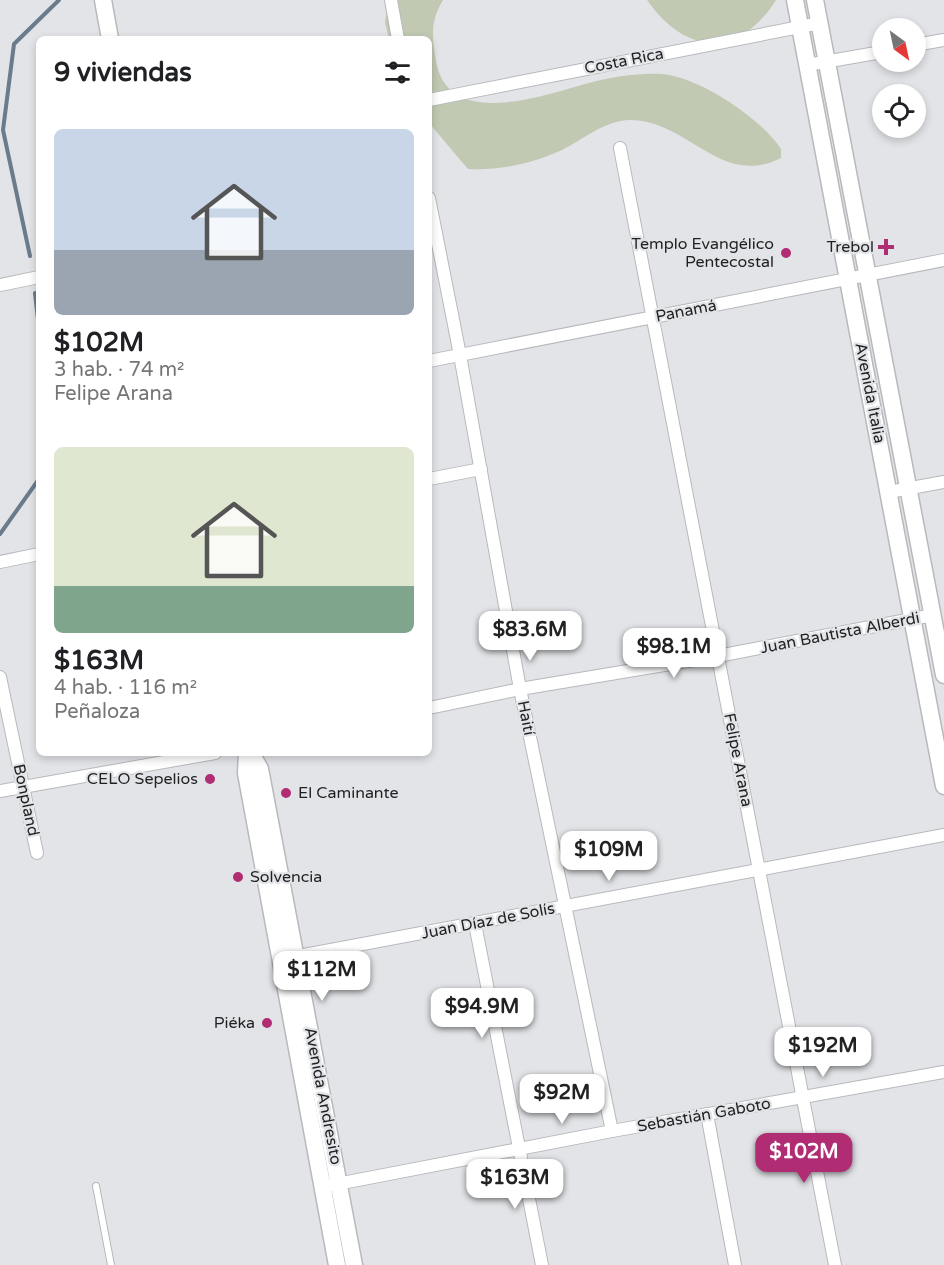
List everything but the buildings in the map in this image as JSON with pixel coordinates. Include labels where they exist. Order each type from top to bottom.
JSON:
[{"type":"main road","points":[[103,0],[109,36]]},
{"type":"main road","name":"Avenida Italia","points":[[795,0],[944,786]]},
{"type":"main road","name":"Avenida Italia","points":[[815,0],[944,675]]},
{"type":"main road","name":"Avenida Andresito","points":[[251,756],[260,769],[322,1187],[337,1265]]},
{"type":"main road","name":"Avenida Andresito","points":[[288,958],[339,1183],[354,1265]]},
{"type":"street","points":[[391,0],[397,36]]},
{"type":"street","name":"Costa Rica","points":[[432,99],[820,23]]},
{"type":"street","points":[[926,43],[944,40]]},
{"type":"street","points":[[807,65],[872,54]]},
{"type":"street","name":"Felipe Arana","points":[[620,148],[835,1265]]},
{"type":"street","name":"Haití","points":[[432,213],[520,689],[612,1131]]},
{"type":"street","name":"Panamá","points":[[432,360],[944,260]]},
{"type":"street","points":[[0,285],[36,278]]},
{"type":"street","points":[[432,478],[481,469]]},
{"type":"street","points":[[888,492],[944,482]]},
{"type":"street","points":[[0,562],[36,555]]},
{"type":"street","name":"Juan Bautista Alberdi","points":[[432,707],[520,689],[718,656],[933,615]]},
{"type":"street","name":"Bonpland","points":[[0,676],[37,853]]},
{"type":"street","points":[[0,791],[198,756]]},
{"type":"street","name":"Juan Díaz de Solís","points":[[288,958],[944,835]]},
{"type":"street","points":[[475,924],[542,1265]]},
{"type":"street","name":"Sebastián Gaboto","points":[[322,1187],[612,1131],[944,1072]]},
{"type":"street","points":[[706,1114],[735,1265]]},
{"type":"lane","points":[[96,1186],[111,1265]]},
{"type":"green space","points":[[389,0],[443,0],[433,29],[436,61],[444,83],[459,96],[478,102],[500,103],[524,100],[597,81],[625,76],[661,74],[693,82],[728,101],[772,137],[781,149],[781,158],[759,165],[740,165],[721,159],[668,129],[649,122],[628,120],[601,127],[562,150],[540,159],[504,167],[468,169],[432,127],[432,36],[388,36],[385,22]]},
{"type":"green space","points":[[647,0],[776,0],[746,33],[729,40],[712,43],[695,40],[678,32]]},
{"type":"waterway","points":[[30,256],[3,130],[14,44],[59,0]]},
{"type":"waterway","points":[[35,293],[36,302]]},
{"type":"waterway","points":[[0,534],[36,483]]},
{"type":"place","name":"Trebol","points":[[886,247]]},
{"type":"place","name":"Templo Evangélico Pentecostal","points":[[786,253]]},
{"type":"place","name":"CELO Sepelios","points":[[210,779]]},
{"type":"place","name":"El Caminante","points":[[286,793]]},
{"type":"place","name":"Solvencia","points":[[238,877]]},
{"type":"place","name":"Piéka","points":[[267,1023]]}]
